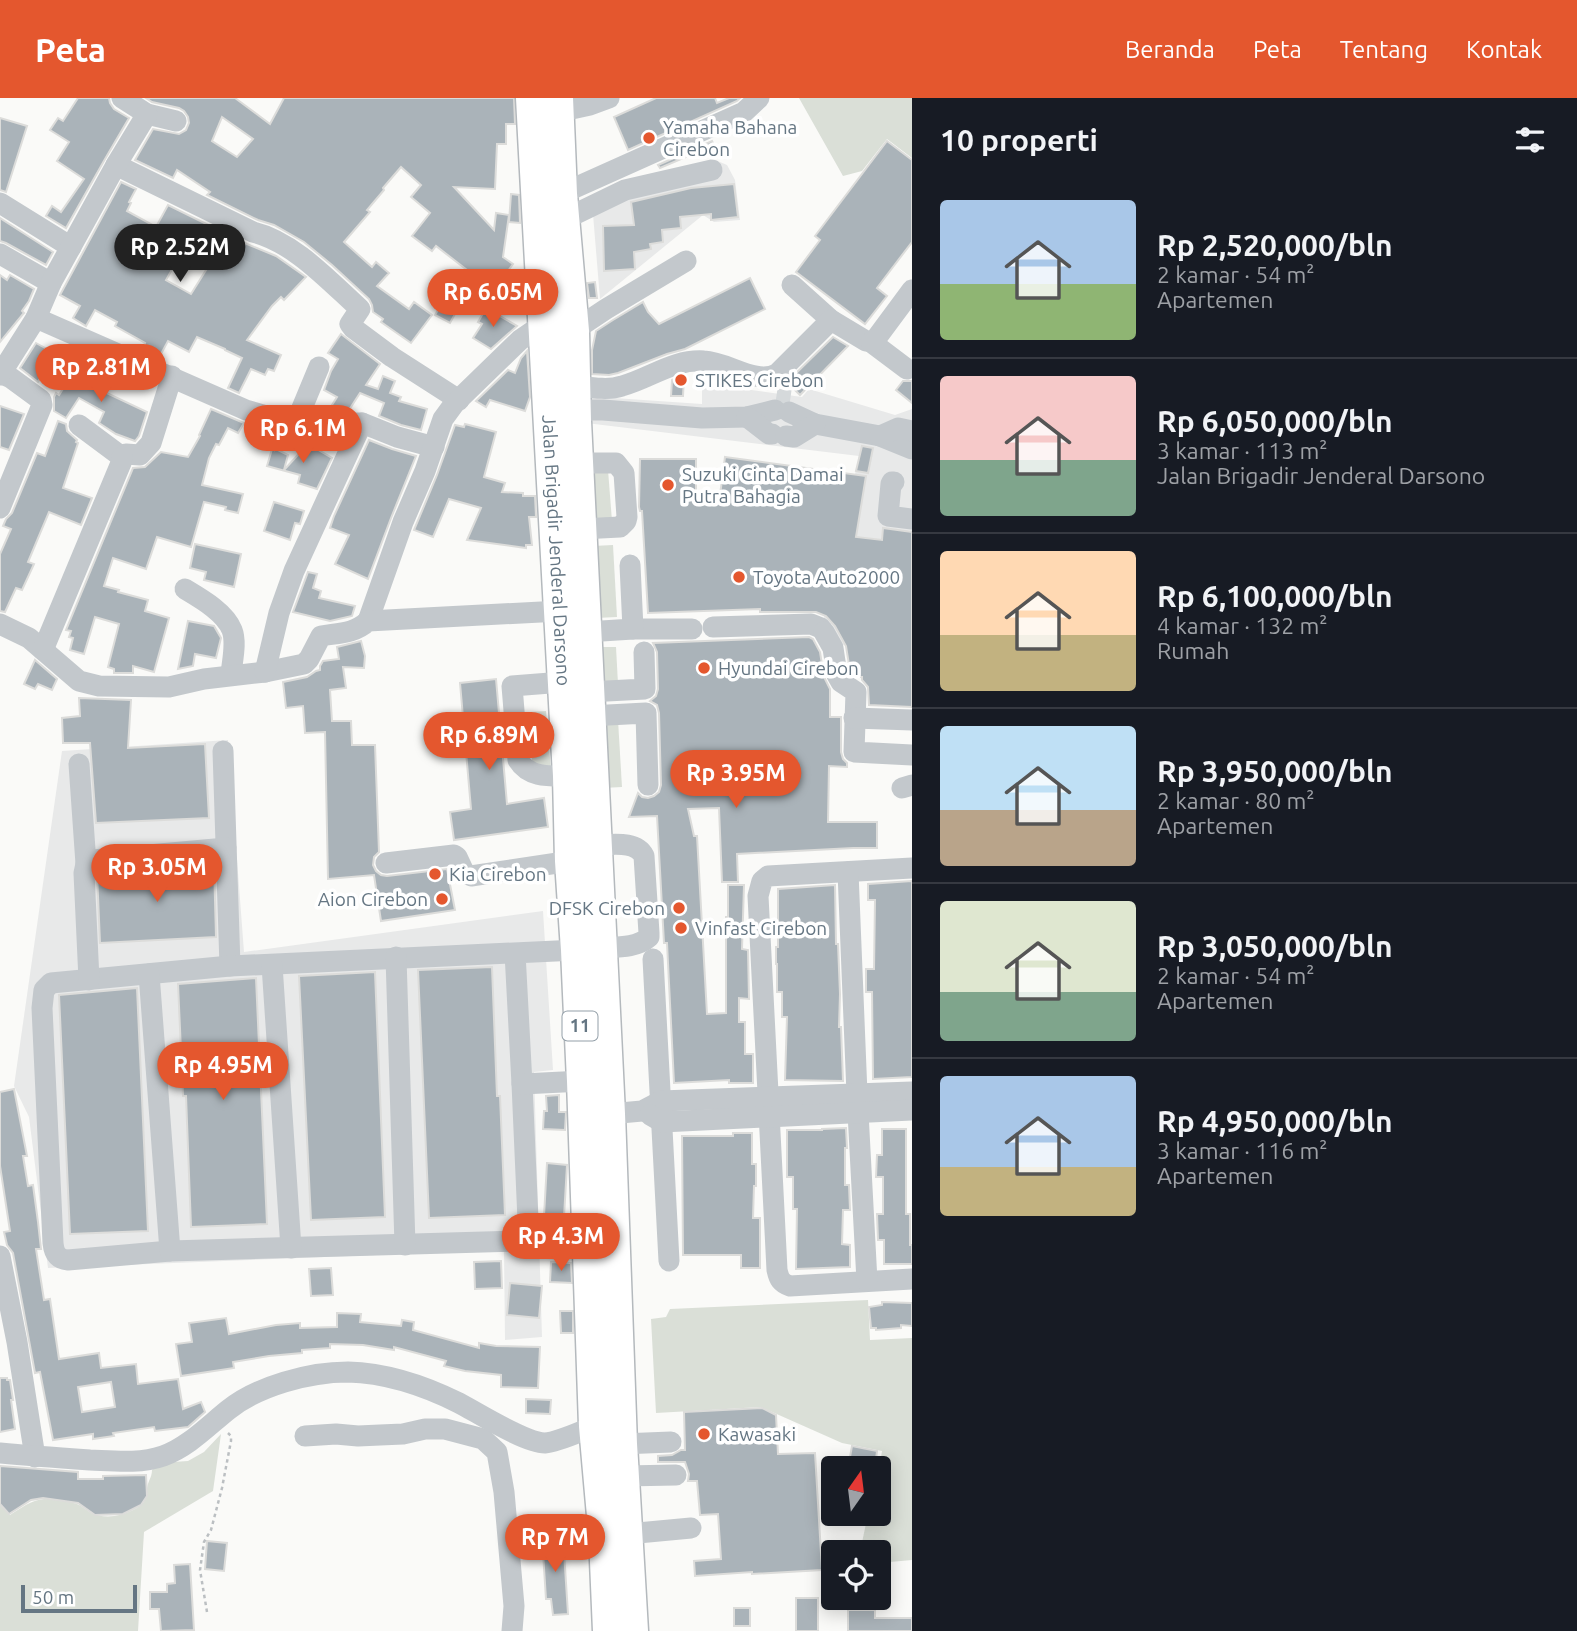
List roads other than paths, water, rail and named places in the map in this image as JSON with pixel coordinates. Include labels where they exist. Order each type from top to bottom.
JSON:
[{"type":"highway","name":"Jalan Brigadir Jenderal Darsono","points":[[549,103],[562,207],[559,327]]},
{"type":"highway","name":"Jalan Brigadir Jenderal Darsono","points":[[549,103],[559,327],[566,401],[578,463],[586,632],[569,776],[583,853]]},
{"type":"highway","name":"Jalan Brigadir Jenderal Darsono","points":[[566,401],[559,611],[580,697],[583,853],[589,949],[609,1114],[621,1444],[632,1631]]},
{"type":"highway","name":"Jalan Brigadir Jenderal Darsono","points":[[589,949],[583,1081],[595,1426],[605,1538],[609,1631]]},
{"type":"street","points":[[122,98],[147,114],[176,121]]},
{"type":"street","points":[[549,103],[590,105],[609,98]]},
{"type":"street","points":[[562,207],[744,112],[758,98]]},
{"type":"street","points":[[0,508],[42,405],[41,400],[10,377],[0,374],[36,318],[51,283],[147,114]]},
{"type":"street","points":[[116,165],[290,249],[360,309],[350,324],[353,328],[458,400]]},
{"type":"street","points":[[562,207],[712,170]]},
{"type":"street","points":[[0,203],[71,247]]},
{"type":"street","points":[[0,254],[51,283]]},
{"type":"street","points":[[0,624],[29,638],[79,681],[95,685],[169,687],[304,664],[321,636],[359,629],[368,621],[443,419],[458,400],[520,340],[606,309],[686,261]]},
{"type":"street","points":[[792,285],[831,320],[871,342],[907,369]]},
{"type":"street","points":[[871,342],[912,290]]},
{"type":"street","points":[[36,318],[263,416],[331,427],[362,423],[397,438],[434,447]]},
{"type":"street","points":[[566,401],[622,387],[666,367],[689,361],[716,363],[750,375],[771,377],[831,320]]},
{"type":"street","points":[[295,423],[319,367]]},
{"type":"street","points":[[122,457],[126,454],[139,455],[151,443],[172,376]]},
{"type":"street","points":[[566,401],[603,410],[702,418],[781,418],[815,424],[901,429],[912,449]]},
{"type":"street","points":[[265,672],[279,613],[294,570],[362,423]]},
{"type":"street","points":[[79,425],[122,457]]},
{"type":"street","points":[[43,650],[122,457]]},
{"type":"street","points":[[578,463],[616,463],[622,469],[627,517],[620,527],[581,529]]},
{"type":"street","points":[[894,482],[891,484],[887,514],[912,519]]},
{"type":"street","points":[[630,565],[633,629]]},
{"type":"street","points":[[185,589],[213,608],[231,628],[234,639],[231,675]]},
{"type":"street","points":[[368,621],[559,611]]},
{"type":"street","points":[[586,632],[811,624],[823,630],[833,648],[837,675],[841,682],[856,692],[854,762],[912,755]]},
{"type":"street","points":[[644,652],[648,785]]},
{"type":"street","points":[[569,776],[538,775],[522,766],[518,760],[512,686],[580,697],[646,713]]},
{"type":"street","points":[[580,697],[645,689]]},
{"type":"street","points":[[854,718],[912,720]]},
{"type":"street","points":[[223,751],[230,966]]},
{"type":"street","points":[[79,764],[86,864],[84,873],[89,979]]},
{"type":"street","points":[[386,863],[454,855],[464,872],[471,876],[632,846],[644,856],[649,937],[644,942],[630,945],[589,949],[230,966],[51,983],[44,990],[43,996],[55,1254],[68,1260],[170,1251],[515,1241],[522,1236],[528,1220],[515,953]]},
{"type":"street","points":[[86,864],[93,860],[226,848]]},
{"type":"street","points":[[912,868],[768,876],[762,881],[758,896],[780,1280],[790,1286],[912,1279]]},
{"type":"street","points":[[848,872],[867,1280]]},
{"type":"street","points":[[396,957],[405,1245]]},
{"type":"street","points":[[653,959],[655,1111],[669,1261]]},
{"type":"street","points":[[272,965],[291,1248]]},
{"type":"street","points":[[149,974],[170,1251]]},
{"type":"street","points":[[522,1084],[583,1081]]},
{"type":"street","points":[[609,1114],[858,1103],[912,1092]]},
{"type":"street","points":[[858,1103],[912,1110]]},
{"type":"street","points":[[0,1256],[9,1343],[35,1457]]},
{"type":"street","points":[[0,1453],[126,1461],[155,1458],[185,1444],[230,1408],[278,1384],[346,1372],[378,1374],[431,1391],[534,1441],[552,1442],[595,1426]]},
{"type":"street","points":[[305,1436],[403,1434],[425,1429],[445,1429],[483,1439],[497,1452],[505,1492],[514,1606],[512,1631]]},
{"type":"street","points":[[621,1444],[671,1442]]},
{"type":"street","points":[[624,1476],[676,1475]]},
{"type":"street","points":[[627,1534],[691,1528]]},
{"type":"tunnel","points":[[776,399],[790,401]]},
{"type":"place","name":"Yamaha Bahana Cirebon","points":[[649,138]]},
{"type":"place","name":"STIKES Cirebon","points":[[681,380]]},
{"type":"place","name":"Suzuki Cinta Damai Putra Bahagia","points":[[668,485]]},
{"type":"place","name":"Toyota Auto2000","points":[[739,577]]},
{"type":"place","name":"Hyundai Cirebon","points":[[704,668]]},
{"type":"place","name":"Kia Cirebon","points":[[435,874]]},
{"type":"place","name":"Aion Cirebon","points":[[442,899]]},
{"type":"place","name":"DFSK Cirebon","points":[[679,908]]},
{"type":"place","name":"Vinfast Cirebon","points":[[681,928]]},
{"type":"place","name":"Kawasaki","points":[[704,1434]]}]
